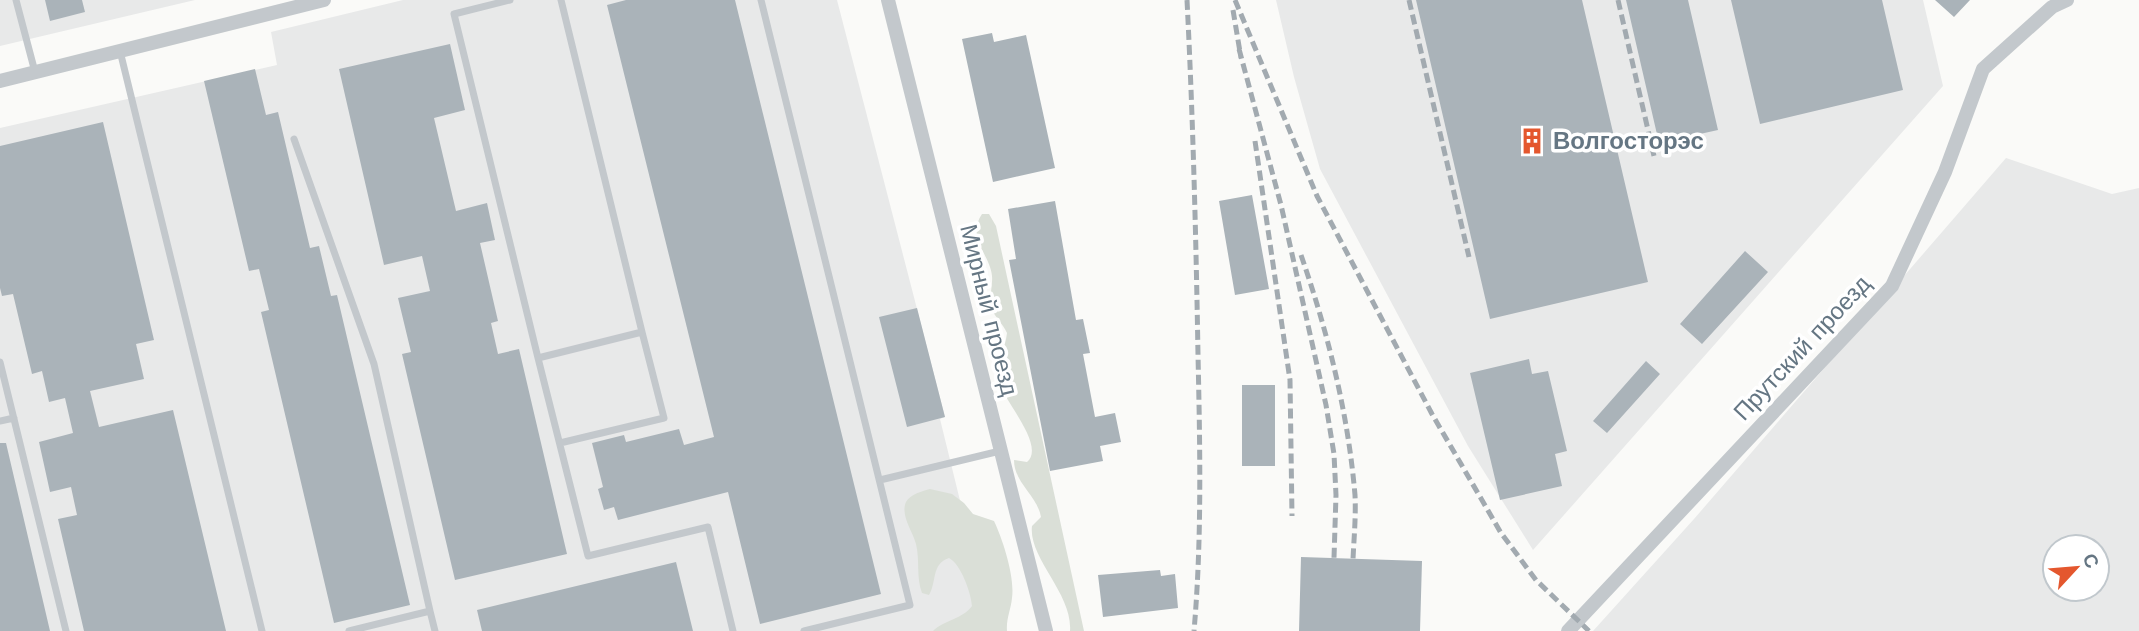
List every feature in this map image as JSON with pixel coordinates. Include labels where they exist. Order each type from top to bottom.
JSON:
[{"type":"street","points":[[0,81],[120,51],[278,6],[324,0]]},
{"type":"street","name":"Мирный проезд","points":[[888,0],[1046,631]]},
{"type":"street","name":"Прутский проезд","points":[[1568,631],[1892,286],[1944,172],[1983,69],[2052,7],[2067,0]]},
{"type":"lane","points":[[16,0],[35,72]]},
{"type":"lane","points":[[510,0],[454,14],[588,556],[708,527],[733,631]]},
{"type":"lane","points":[[559,443],[664,418],[561,0]]},
{"type":"lane","points":[[761,0],[910,605],[804,631]]},
{"type":"lane","points":[[120,51],[262,631]]},
{"type":"lane","points":[[295,139],[374,364],[435,631]]},
{"type":"lane","points":[[538,358],[642,332]]},
{"type":"lane","points":[[0,362],[66,631]]},
{"type":"lane","points":[[0,421],[14,418]]},
{"type":"lane","points":[[880,480],[1000,451]]},
{"type":"lane","points":[[349,631],[430,611]]},
{"type":"shaded area","points":[[0,0],[195,0],[0,46]]},
{"type":"shaded area","points":[[403,0],[837,0],[945,417],[940,419],[992,631],[0,631],[0,128],[277,65],[271,32]]},
{"type":"shaded area","points":[[1276,0],[1923,0],[1943,86],[1533,550],[1468,446],[1320,169]]},
{"type":"shaded area","points":[[2006,158],[2112,194],[2139,188],[2139,631],[1593,631],[1694,519]]},
{"type":"shaded area","points":[[982,214],[989,214],[996,226],[1084,631],[1070,631],[1065,603],[1043,564],[1033,538],[1032,526],[1041,517],[1039,509],[1015,468],[1014,460],[1027,462],[1031,455],[1031,445],[999,382],[999,363],[1007,333],[991,306],[992,276],[977,231]]},
{"type":"shaded area","points":[[930,489],[952,494],[973,514],[994,521],[1012,580],[1007,631],[933,631],[964,614],[972,606],[961,572],[949,558],[939,564],[929,595],[922,593],[916,544],[906,518],[905,507],[910,497]]},
{"type":"building","points":[[45,0],[82,0],[85,12],[50,21]]},
{"type":"building","points":[[626,0],[735,0],[881,594],[760,624],[728,492],[618,520],[614,507],[604,510],[598,489],[603,487],[592,443],[624,435],[626,442],[679,429],[684,445],[714,437],[607,5]]},
{"type":"building","name":"Волгосторэс","points":[[1416,0],[1582,0],[1648,282],[1490,319]]},
{"type":"building","points":[[1626,0],[1688,0],[1718,130],[1659,143]]},
{"type":"building","points":[[1731,0],[1882,0],[1903,90],[1760,124]]},
{"type":"building","points":[[1935,0],[1970,0],[1954,17]]},
{"type":"building","points":[[992,33],[994,42],[1026,35],[1055,168],[993,182],[962,39]]},
{"type":"building","points":[[450,44],[465,110],[434,118],[456,211],[487,203],[495,240],[480,243],[498,321],[491,323],[498,354],[519,349],[567,554],[455,580],[402,354],[411,352],[398,298],[430,291],[422,256],[384,265],[339,69]]},
{"type":"building","points":[[255,69],[266,115],[278,112],[310,248],[319,246],[331,296],[337,295],[410,605],[334,623],[261,312],[269,310],[259,269],[249,271],[204,81]]},
{"type":"building","points":[[103,122],[154,340],[136,344],[144,379],[90,391],[99,427],[173,410],[226,631],[84,631],[58,519],[77,515],[71,487],[50,492],[39,442],[73,433],[65,398],[49,402],[42,371],[32,374],[13,294],[2,296],[0,288],[0,146]]},
{"type":"building","points":[[1252,195],[1269,289],[1235,295],[1219,201]]},
{"type":"building","points":[[1055,201],[1076,320],[1083,319],[1090,353],[1083,354],[1095,417],[1115,413],[1121,442],[1100,446],[1103,461],[1050,471],[1009,260],[1016,259],[1008,209]]},
{"type":"building","points":[[1745,251],[1768,272],[1702,344],[1680,324]]},
{"type":"building","points":[[917,308],[945,417],[907,427],[879,317]]},
{"type":"building","points":[[1529,359],[1532,374],[1548,371],[1567,451],[1555,454],[1562,486],[1500,500],[1470,373]]},
{"type":"building","points":[[1646,361],[1660,374],[1607,433],[1593,421]]},
{"type":"building","points":[[1242,385],[1275,385],[1275,466],[1242,466]]},
{"type":"building","points":[[0,443],[6,443],[50,631],[0,631]]},
{"type":"building","points":[[1301,557],[1422,561],[1420,631],[1299,631]]},
{"type":"building","points":[[676,562],[693,631],[482,631],[477,610]]},
{"type":"building","points":[[1160,570],[1161,576],[1175,574],[1178,608],[1103,617],[1098,575]]},
{"type":"railway","points":[[1187,0],[1199,424],[1199,528],[1194,631]]},
{"type":"railway","points":[[1235,0],[1317,196],[1432,414],[1501,533],[1536,580],[1589,631]]},
{"type":"railway","points":[[1409,0],[1469,257]]},
{"type":"railway","points":[[1618,0],[1654,156]]},
{"type":"railway","points":[[1233,10],[1241,58]]},
{"type":"railway","points":[[1239,49],[1281,205],[1326,405],[1334,454],[1334,558]]},
{"type":"railway","points":[[1255,141],[1290,380],[1292,516]]},
{"type":"railway","points":[[1301,255],[1320,314],[1342,404],[1355,495],[1353,559]]},
{"type":"place","name":"Волгосторэс","points":[[1532,141]]}]
